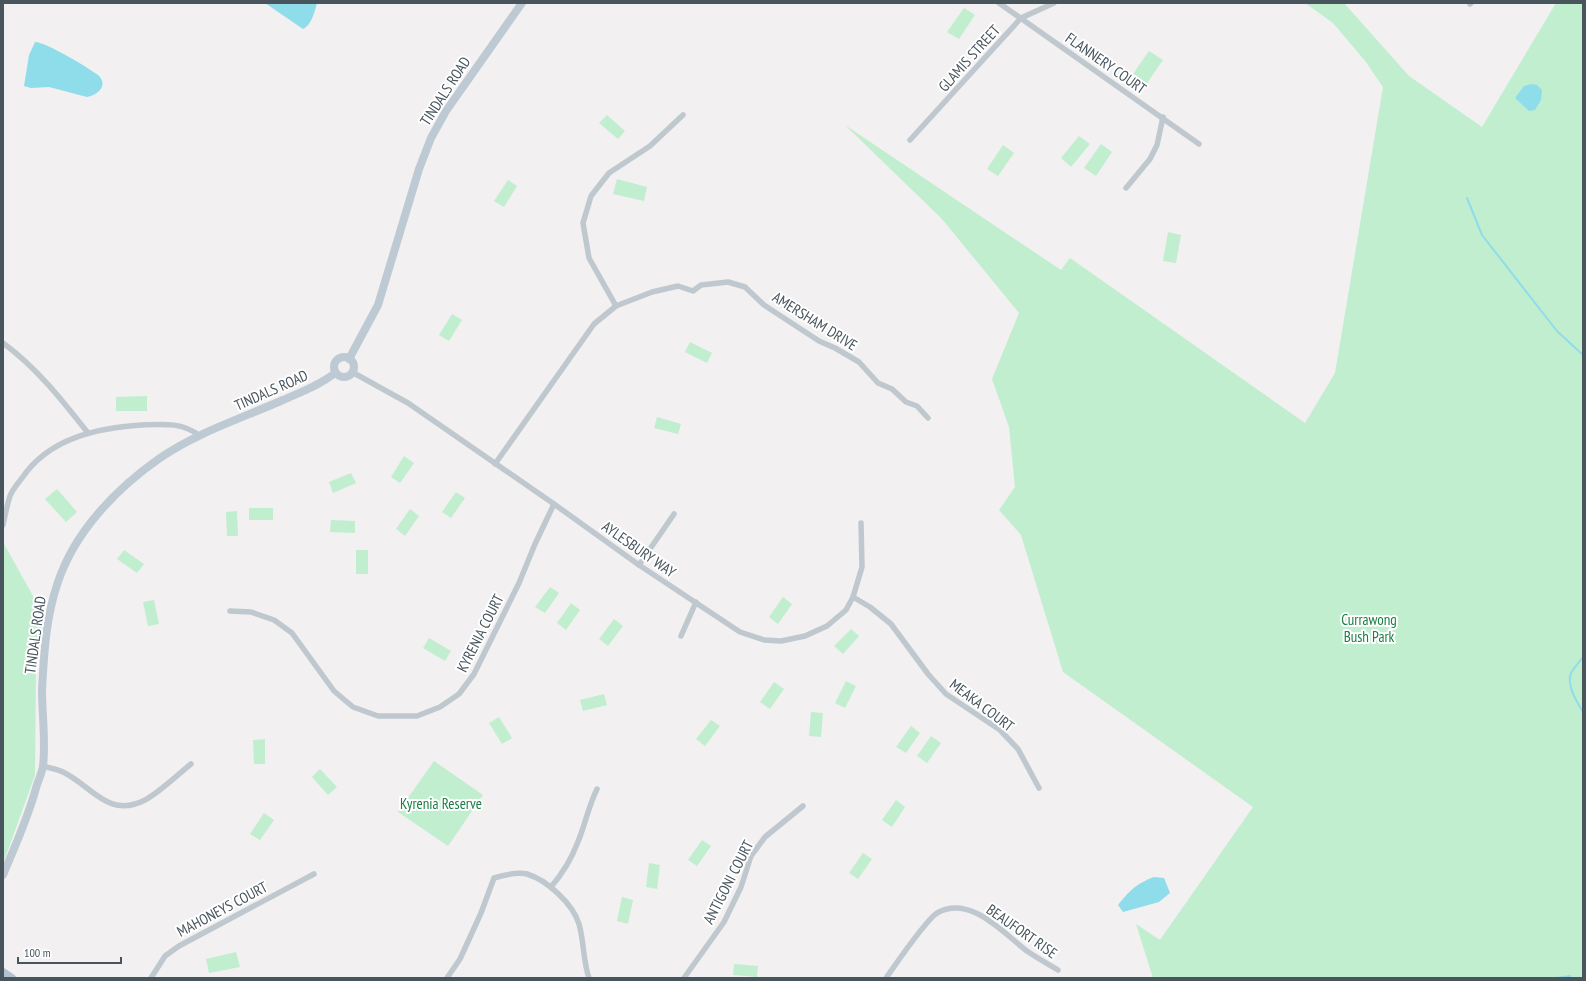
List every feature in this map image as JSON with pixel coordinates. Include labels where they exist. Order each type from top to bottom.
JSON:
[{"type":"main road","name":"TINDALS ROAD","points":[[349,359],[378,305],[419,169],[431,138],[446,111],[522,3]]},
{"type":"main road","points":[[343,357],[349,359],[354,366],[352,372],[344,377],[336,373],[334,367],[338,359],[343,357]]},
{"type":"main road","name":"TINDALS ROAD","points":[[3,875],[25,821],[43,766],[44,655],[49,614],[58,581],[77,543],[96,516],[131,481],[160,458],[200,436],[298,393],[326,380],[336,373]]},
{"type":"main road","points":[[3,972],[12,978]]},
{"type":"street","name":"FLANNERY COURT","points":[[999,3],[1163,117],[1199,144]]},
{"type":"street","name":"GLAMIS STREET","points":[[910,140],[1021,18],[1054,3]]},
{"type":"street","points":[[616,306],[589,258],[583,224],[590,196],[609,173],[650,146],[683,115]]},
{"type":"street","points":[[1126,188],[1150,159],[1156,145],[1163,117]]},
{"type":"street","name":"AMERSHAM DRIVE","points":[[495,464],[594,324],[616,306],[652,292],[678,286],[693,291],[701,285],[728,282],[745,286],[764,305],[819,341],[835,348],[859,362],[878,383],[892,388],[906,402],[917,406],[928,418]]},
{"type":"street","points":[[3,343],[23,358],[55,392],[88,433]]},
{"type":"street","name":"AYLESBURY WAY","points":[[352,372],[408,403],[554,504],[639,566],[740,632],[764,640],[781,641],[805,636],[827,626],[846,610],[853,597],[862,568],[861,523]]},
{"type":"street","points":[[3,525],[10,494],[26,472],[46,452],[68,440],[88,433],[113,428],[170,424],[191,429],[200,436]]},
{"type":"street","name":"KYRENIA COURT","points":[[230,611],[251,612],[274,620],[292,633],[334,691],[353,707],[378,716],[416,716],[440,707],[459,694],[474,674],[519,583],[554,504]]},
{"type":"street","points":[[639,566],[674,514]]},
{"type":"street","name":"MEAKA COURT","points":[[853,597],[870,607],[891,624],[928,674],[946,694],[1000,730],[1018,749],[1039,788]]},
{"type":"street","points":[[681,636],[696,602]]},
{"type":"street","points":[[43,766],[63,772],[104,801],[118,805],[132,805],[146,800],[191,764]]},
{"type":"street","points":[[551,887],[564,870],[577,844],[592,799],[597,789]]},
{"type":"street","name":"ANTIGONI COURT","points":[[684,978],[724,922],[741,887],[751,856],[764,837],[803,806]]},
{"type":"street","name":"MAHONEYS COURT","points":[[151,978],[165,956],[178,946],[314,874]]},
{"type":"street","points":[[447,978],[460,959],[481,913],[494,878],[507,874],[527,874],[551,887],[569,904],[579,923],[589,978]]},
{"type":"street","name":"BEAUFORT RISE","points":[[886,978],[936,914],[952,908],[968,910],[983,916],[1028,951],[1058,970]]},
{"type":"green space","name":"Currawong Bush Park","points":[[1305,3],[1344,3],[1409,76],[1482,127],[1556,3],[1583,3],[1583,978],[1153,978],[1136,924],[1160,940],[1253,807],[1063,672],[1021,535],[999,510],[1015,487],[1009,427],[992,379],[1019,313],[942,219],[845,125],[1061,270],[1070,258],[1305,423],[1335,373],[1383,87],[1366,62],[1333,23]]},
{"type":"green space","points":[[964,8],[975,15],[959,39],[947,32]]},
{"type":"green space","points":[[1149,51],[1163,60],[1145,86],[1131,77]]},
{"type":"green space","points":[[607,115],[625,131],[618,139],[599,123]]},
{"type":"green space","points":[[1079,136],[1090,144],[1071,167],[1061,158]]},
{"type":"green space","points":[[1101,144],[1112,152],[1096,176],[1084,168]]},
{"type":"green space","points":[[1003,145],[1014,153],[998,176],[987,169]]},
{"type":"green space","points":[[617,179],[647,187],[644,201],[613,194]]},
{"type":"green space","points":[[508,180],[517,186],[504,207],[494,201]]},
{"type":"green space","points":[[1168,232],[1181,235],[1176,263],[1163,261]]},
{"type":"green space","points":[[452,314],[462,320],[449,341],[439,335]]},
{"type":"green space","points":[[690,342],[712,353],[707,363],[685,352]]},
{"type":"green space","points":[[147,396],[147,411],[116,411],[116,397]]},
{"type":"green space","points":[[657,417],[681,424],[678,434],[654,428]]},
{"type":"green space","points":[[404,456],[414,463],[400,483],[391,477]]},
{"type":"green space","points":[[351,473],[356,483],[333,493],[329,482]]},
{"type":"green space","points":[[57,489],[77,512],[66,522],[45,499]]},
{"type":"green space","points":[[456,492],[465,498],[451,518],[442,512]]},
{"type":"green space","points":[[249,508],[273,508],[273,520],[249,520]]},
{"type":"green space","points":[[410,509],[419,516],[405,536],[396,529]]},
{"type":"green space","points":[[237,511],[238,536],[227,536],[226,512]]},
{"type":"green space","points":[[331,520],[355,521],[355,533],[330,532]]},
{"type":"green space","points":[[3,542],[43,614],[36,667],[35,775],[3,864]]},
{"type":"green space","points":[[124,550],[144,564],[137,573],[117,559]]},
{"type":"green space","points":[[356,550],[368,550],[368,574],[356,574]]},
{"type":"green space","points":[[550,587],[559,593],[545,613],[535,607]]},
{"type":"green space","points":[[783,597],[792,604],[778,624],[769,617]]},
{"type":"green space","points":[[154,600],[159,624],[148,626],[143,602]]},
{"type":"green space","points":[[571,603],[580,610],[566,630],[557,623]]},
{"type":"green space","points":[[614,619],[623,626],[608,646],[599,639]]},
{"type":"green space","points":[[851,629],[859,636],[843,654],[834,646]]},
{"type":"green space","points":[[429,638],[451,651],[445,661],[423,648]]},
{"type":"green space","points":[[846,681],[856,686],[845,708],[835,703]]},
{"type":"green space","points":[[774,682],[784,689],[770,709],[760,702]]},
{"type":"green space","points":[[604,694],[607,705],[583,711],[580,700]]},
{"type":"green space","points":[[811,712],[823,713],[821,737],[809,736]]},
{"type":"green space","points":[[499,717],[512,738],[502,744],[489,723]]},
{"type":"green space","points":[[711,720],[720,726],[705,746],[696,739]]},
{"type":"green space","points":[[911,726],[920,733],[906,753],[896,747]]},
{"type":"green space","points":[[931,736],[941,743],[927,763],[917,756]]},
{"type":"green space","points":[[265,739],[265,764],[254,764],[253,740]]},
{"type":"green space","name":"Kyrenia Reserve","points":[[434,761],[483,795],[448,846],[398,812]]},
{"type":"green space","points":[[320,769],[337,787],[328,795],[312,777]]},
{"type":"green space","points":[[896,800],[905,807],[892,827],[882,820]]},
{"type":"green space","points":[[264,813],[274,820],[260,840],[250,834]]},
{"type":"green space","points":[[702,840],[711,846],[697,866],[688,860]]},
{"type":"green space","points":[[863,853],[872,859],[858,879],[849,873]]},
{"type":"green space","points":[[649,863],[660,865],[657,889],[646,887]]},
{"type":"green space","points":[[622,897],[633,900],[628,924],[617,921]]},
{"type":"green space","points":[[236,952],[240,967],[209,973],[206,959]]},
{"type":"green space","points":[[734,964],[758,966],[757,977],[733,975]]},
{"type":"water","points":[[265,3],[317,3],[310,22],[303,29]]},
{"type":"water","points":[[35,42],[57,50],[98,75],[102,82],[101,89],[95,94],[87,97],[49,87],[31,88],[24,86],[29,55]]},
{"type":"water","points":[[1531,84],[1537,85],[1542,90],[1541,100],[1535,110],[1529,111],[1515,98],[1524,86]]},
{"type":"water","points":[[1154,877],[1164,878],[1170,893],[1159,902],[1123,912],[1118,905],[1126,895],[1142,882]]},
{"type":"waterway","points":[[1467,198],[1482,235],[1557,331],[1583,355]]},
{"type":"waterway","points":[[1583,657],[1572,671],[1570,678],[1571,688],[1583,712]]},
{"type":"waterway","points":[[1557,978],[1570,976],[1570,978]]}]
